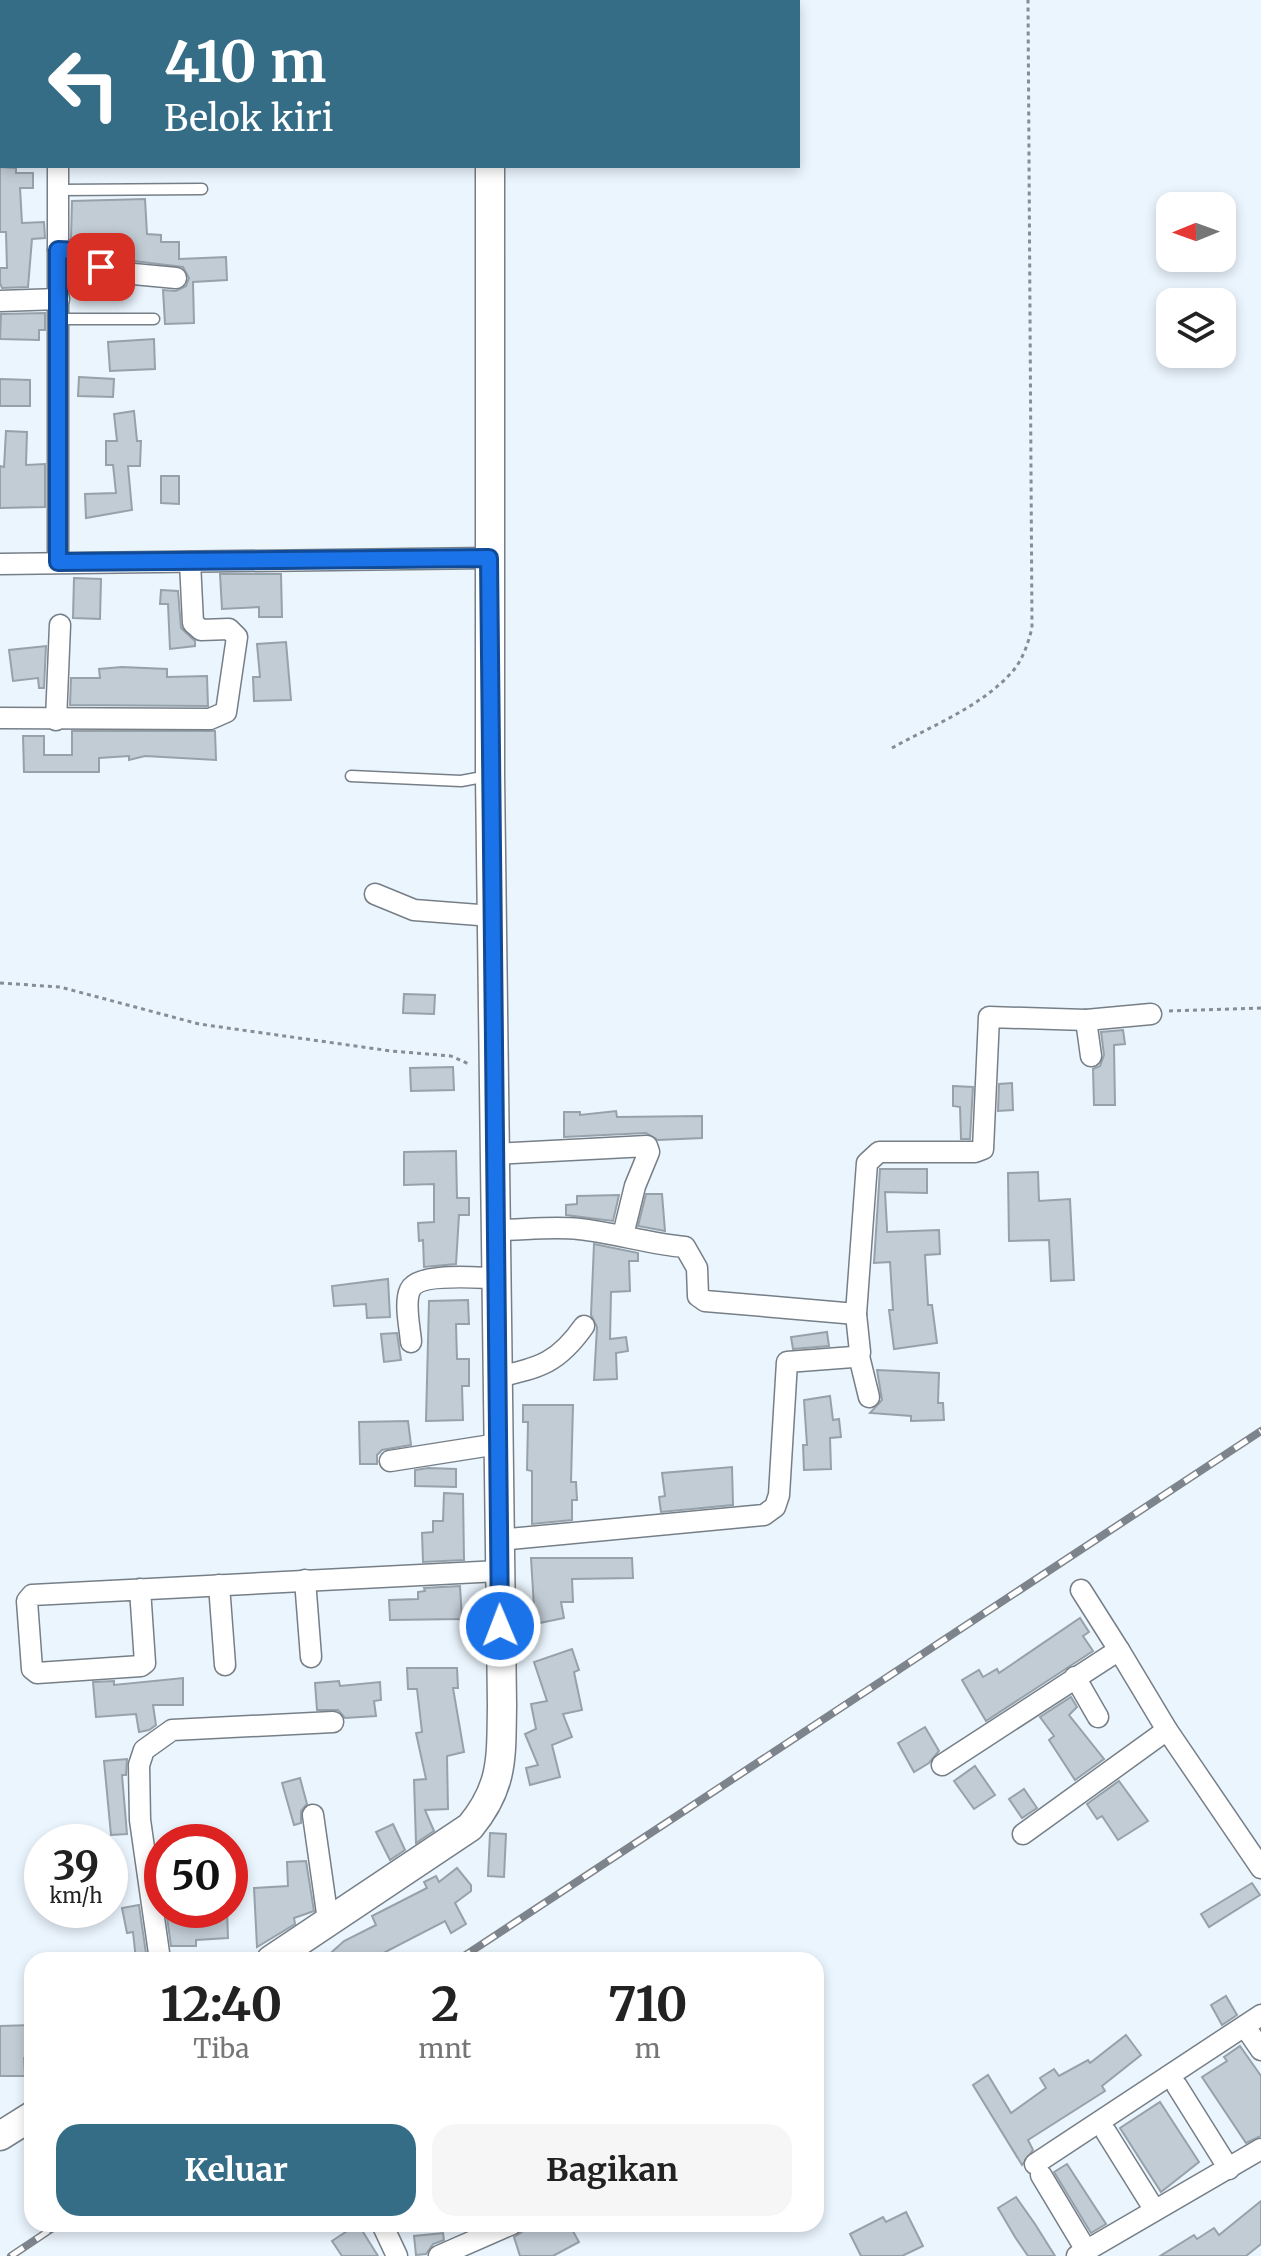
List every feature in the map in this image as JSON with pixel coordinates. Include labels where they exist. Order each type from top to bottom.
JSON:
[{"type":"main road","points":[[282,1952],[470,1827],[487,1806],[498,1781],[501,1754],[490,775],[490,168]]},
{"type":"main road","points":[[0,2136],[24,2121]]},
{"type":"street","points":[[58,168],[58,562]]},
{"type":"street","points":[[58,250],[82,251],[112,272],[176,278]]},
{"type":"street","points":[[0,301],[60,309]]},
{"type":"street","points":[[0,564],[489,558]]},
{"type":"street","points":[[0,718],[210,719],[226,712],[237,637],[229,629],[201,630],[193,623],[190,562]]},
{"type":"street","points":[[56,720],[60,625]]},
{"type":"street","points":[[375,894],[414,910],[492,916]]},
{"type":"street","points":[[869,1397],[859,1356],[861,1346],[856,1314],[867,1163],[872,1156],[879,1152],[975,1152],[983,1149],[989,1017],[1086,1020],[1151,1014]]},
{"type":"street","points":[[1086,1020],[1091,1056]]},
{"type":"street","points":[[495,1154],[647,1146],[649,1152],[635,1186],[623,1235]]},
{"type":"street","points":[[496,1230],[574,1228],[623,1235],[649,1245],[685,1247],[697,1268],[698,1296],[705,1301],[856,1314]]},
{"type":"street","points":[[411,1342],[408,1293],[413,1285],[430,1279],[496,1278]]},
{"type":"street","points":[[498,1377],[543,1365],[561,1356],[584,1326]]},
{"type":"street","points":[[499,1540],[764,1515],[775,1507],[779,1495],[787,1362],[859,1356]]},
{"type":"street","points":[[390,1461],[498,1444]]},
{"type":"street","points":[[140,1589],[145,1663],[37,1673],[32,1669],[27,1601],[32,1595],[140,1589],[219,1585],[305,1580],[499,1571]]},
{"type":"street","points":[[305,1580],[311,1657]]},
{"type":"street","points":[[219,1585],[225,1665]]},
{"type":"street","points":[[1086,1598],[1167,1730],[1261,1868]]},
{"type":"street","points":[[942,1765],[1119,1650]]},
{"type":"street","points":[[1075,1677],[1098,1717]]},
{"type":"street","points":[[159,1952],[140,1820],[139,1765],[144,1750],[172,1730],[333,1722]]},
{"type":"street","points":[[1023,1834],[1167,1730]]},
{"type":"street","points":[[313,1815],[328,1920]]},
{"type":"street","points":[[1261,2015],[1038,2169],[1082,2253],[1261,2149]]},
{"type":"street","points":[[1177,2086],[1229,2169]]},
{"type":"street","points":[[1106,2132],[1154,2209]]},
{"type":"street","points":[[386,2232],[397,2256]]},
{"type":"street","points":[[439,2256],[494,2232]]},
{"type":"lane","points":[[59,190],[202,189]]},
{"type":"lane","points":[[60,309],[154,319]]},
{"type":"lane","points":[[351,776],[461,781],[490,775]]},
{"type":"path","points":[[892,748],[971,705],[1012,673],[1025,652],[1032,628],[1028,0]]},
{"type":"path","points":[[0,983],[60,987],[199,1024],[391,1051],[451,1056],[494,1078]]},
{"type":"path","points":[[1151,1014],[1261,1008]]},
{"type":"building","points":[[0,168],[16,168],[16,173],[33,173],[33,188],[20,188],[22,223],[44,222],[45,238],[32,239],[28,287],[2,288],[0,268],[7,268],[6,232],[0,232]]},
{"type":"building","points":[[145,199],[147,234],[161,235],[161,242],[179,242],[179,259],[226,257],[227,280],[193,282],[194,323],[165,324],[163,290],[176,291],[186,286],[189,278],[183,267],[117,259],[89,240],[71,238],[72,201]]},
{"type":"building","points":[[71,264],[93,275],[93,287],[71,287]]},
{"type":"building","points":[[45,313],[45,330],[39,330],[39,340],[0,339],[1,314]]},
{"type":"building","points":[[154,339],[155,369],[110,371],[108,342]]},
{"type":"building","points":[[79,377],[114,379],[113,397],[78,396]]},
{"type":"building","points":[[0,379],[30,380],[30,406],[0,406]]},
{"type":"building","points":[[134,411],[137,441],[141,441],[140,466],[128,466],[132,510],[86,518],[85,494],[116,493],[113,465],[106,465],[106,441],[117,441],[114,414]]},
{"type":"building","points":[[6,431],[27,432],[26,465],[45,464],[45,507],[0,508],[0,466],[4,467]]},
{"type":"building","points":[[161,476],[179,476],[179,504],[161,503]]},
{"type":"building","points":[[220,574],[281,574],[282,617],[259,617],[259,607],[222,609]]},
{"type":"building","points":[[74,578],[101,579],[100,619],[73,618]]},
{"type":"building","points":[[161,590],[178,591],[181,628],[195,641],[195,646],[170,649],[168,604],[160,604]]},
{"type":"building","points":[[286,642],[291,700],[254,701],[253,677],[260,677],[257,644]]},
{"type":"building","points":[[46,646],[44,688],[39,688],[38,678],[13,681],[9,650]]},
{"type":"building","points":[[99,669],[167,669],[167,677],[207,676],[208,706],[70,705],[71,678],[100,678]]},
{"type":"building","points":[[72,731],[215,731],[216,760],[145,756],[129,760],[129,756],[99,758],[99,772],[24,772],[23,736],[44,736],[44,755],[72,755]]},
{"type":"building","points":[[404,994],[435,995],[434,1014],[403,1013]]},
{"type":"building","points":[[1123,1030],[1125,1044],[1114,1045],[1115,1105],[1094,1105],[1093,1069],[1100,1066],[1104,1055],[1101,1032]]},
{"type":"building","points":[[453,1067],[454,1090],[411,1091],[410,1068]]},
{"type":"building","points":[[1012,1083],[1013,1110],[998,1111],[999,1084]]},
{"type":"building","points":[[953,1086],[973,1087],[970,1139],[961,1139],[960,1107],[953,1106]]},
{"type":"building","points":[[616,1111],[617,1117],[702,1116],[702,1138],[658,1140],[646,1133],[564,1137],[564,1112],[580,1112],[580,1115]]},
{"type":"building","points":[[456,1151],[457,1198],[469,1198],[469,1215],[459,1215],[456,1264],[424,1267],[423,1240],[419,1241],[418,1223],[434,1222],[434,1184],[404,1185],[404,1152]]},
{"type":"building","points":[[880,1169],[927,1169],[927,1193],[885,1192],[887,1232],[939,1230],[940,1254],[925,1255],[928,1305],[932,1305],[937,1343],[894,1349],[889,1310],[893,1310],[890,1262],[874,1263]]},
{"type":"building","points":[[1038,1172],[1039,1201],[1070,1199],[1074,1280],[1051,1281],[1049,1240],[1009,1241],[1008,1173]]},
{"type":"building","points":[[646,1194],[662,1194],[665,1231],[638,1226]]},
{"type":"building","points":[[619,1195],[613,1221],[566,1215],[566,1205],[577,1204],[577,1196]]},
{"type":"building","points":[[594,1244],[638,1253],[638,1261],[629,1261],[630,1291],[611,1292],[610,1339],[626,1337],[628,1351],[616,1353],[617,1379],[594,1380],[597,1327],[591,1315]]},
{"type":"building","points":[[388,1279],[390,1317],[367,1318],[366,1304],[334,1306],[332,1286]]},
{"type":"building","points":[[468,1300],[469,1324],[456,1324],[457,1359],[469,1359],[469,1386],[462,1386],[463,1420],[426,1421],[429,1301]]},
{"type":"building","points":[[827,1332],[829,1346],[793,1349],[791,1337]]},
{"type":"building","points":[[397,1333],[401,1360],[384,1362],[381,1334]]},
{"type":"building","points":[[877,1370],[939,1373],[938,1403],[943,1403],[944,1420],[911,1421],[911,1416],[870,1413],[882,1400]]},
{"type":"building","points":[[830,1396],[833,1420],[839,1419],[841,1437],[830,1438],[831,1469],[804,1470],[803,1445],[807,1445],[804,1400]]},
{"type":"building","points":[[523,1405],[573,1405],[571,1482],[576,1482],[577,1500],[572,1500],[572,1520],[532,1524],[532,1471],[527,1470],[528,1422],[523,1422]]},
{"type":"building","points":[[408,1421],[411,1445],[382,1450],[377,1455],[377,1464],[360,1464],[359,1422]]},
{"type":"building","points":[[732,1467],[733,1505],[661,1512],[659,1497],[665,1496],[662,1473]]},
{"type":"building","points":[[456,1469],[456,1487],[415,1486],[415,1470]]},
{"type":"building","points":[[444,1493],[463,1494],[464,1560],[423,1562],[422,1533],[433,1532],[433,1521],[443,1521]]},
{"type":"building","points":[[531,1558],[632,1558],[633,1578],[572,1579],[573,1602],[561,1602],[564,1618],[535,1624]]},
{"type":"building","points":[[460,1586],[462,1619],[390,1620],[389,1600],[418,1599],[418,1592],[425,1591],[424,1588]]},
{"type":"building","points":[[1080,1618],[1089,1632],[1083,1636],[1093,1651],[986,1721],[962,1680],[979,1670],[983,1677],[997,1669],[999,1673]]},
{"type":"building","points":[[572,1649],[579,1670],[574,1672],[582,1710],[563,1714],[572,1737],[552,1745],[560,1777],[530,1785],[526,1768],[538,1765],[525,1734],[536,1729],[531,1704],[547,1701],[534,1662]]},
{"type":"building","points":[[407,1668],[457,1668],[458,1688],[453,1688],[464,1752],[447,1756],[448,1809],[425,1810],[434,1831],[416,1843],[414,1780],[426,1779],[416,1733],[422,1732],[417,1689],[408,1689]]},
{"type":"building","points":[[183,1678],[183,1705],[153,1705],[156,1725],[149,1730],[139,1732],[136,1714],[96,1717],[93,1682],[114,1681],[114,1685]]},
{"type":"building","points":[[339,1681],[340,1686],[380,1682],[381,1700],[374,1701],[376,1716],[345,1718],[338,1710],[317,1710],[315,1683]]},
{"type":"building","points":[[1071,1697],[1077,1707],[1069,1715],[1104,1759],[1075,1780],[1049,1740],[1054,1736],[1040,1717]]},
{"type":"building","points":[[925,1727],[939,1751],[929,1763],[914,1772],[898,1743]]},
{"type":"building","points":[[127,1759],[126,1775],[122,1775],[126,1824],[110,1824],[104,1761]]},
{"type":"building","points":[[975,1766],[995,1795],[974,1809],[954,1781]]},
{"type":"building","points":[[300,1778],[307,1804],[301,1811],[301,1823],[294,1825],[282,1783]]},
{"type":"building","points":[[1119,1781],[1148,1821],[1118,1840],[1102,1816],[1097,1819],[1087,1804]]},
{"type":"building","points":[[1024,1789],[1037,1808],[1022,1818],[1009,1799]]},
{"type":"building","points":[[393,1824],[405,1850],[390,1860],[376,1832]]},
{"type":"building","points":[[490,1833],[506,1834],[504,1877],[488,1876]]},
{"type":"building","points":[[306,1861],[314,1911],[294,1918],[295,1924],[257,1947],[254,1888],[288,1886],[287,1862]]},
{"type":"building","points":[[457,1868],[471,1885],[471,1891],[455,1903],[466,1924],[451,1933],[445,1921],[385,1952],[332,1952],[344,1941],[376,1925],[372,1916],[427,1888],[424,1882],[436,1876],[439,1882]]},
{"type":"building","points":[[1252,1883],[1260,1895],[1209,1927],[1201,1914]]},
{"type":"building","points":[[139,1905],[146,1952],[135,1952],[133,1932],[127,1933],[128,1907]]},
{"type":"building","points":[[168,1928],[228,1928],[228,1938],[196,1940],[196,1946],[171,1946]]},
{"type":"building","points":[[1226,1996],[1237,2015],[1222,2025],[1211,2005]]},
{"type":"building","points":[[24,2025],[24,2076],[0,2076],[0,2026]]},
{"type":"building","points":[[1126,2035],[1141,2055],[1102,2086],[1105,2091],[1028,2140],[1033,2150],[1022,2165],[973,2085],[988,2075],[1011,2113],[1046,2088],[1040,2078],[1054,2069],[1059,2076],[1088,2060],[1090,2063]]},
{"type":"building","points":[[1240,2046],[1261,2076],[1261,2136],[1246,2143],[1202,2077],[1227,2061],[1224,2057]]},
{"type":"building","points":[[1160,2102],[1199,2162],[1161,2192],[1120,2128]]},
{"type":"building","points":[[1067,2164],[1106,2224],[1091,2233],[1054,2172]]},
{"type":"building","points":[[1016,2197],[1055,2256],[1028,2256],[1015,2237],[998,2208]]},
{"type":"building","points":[[1261,2201],[1261,2244],[1246,2256],[1160,2256],[1194,2235],[1197,2239],[1214,2228],[1219,2235]]},
{"type":"building","points":[[906,2212],[923,2246],[902,2256],[861,2256],[850,2234],[883,2217],[886,2222]]},
{"type":"building","points":[[346,2232],[363,2232],[378,2256],[342,2256],[332,2241]]},
{"type":"building","points":[[522,2232],[573,2232],[579,2242],[553,2256],[520,2256],[514,2237]]},
{"type":"building","points":[[443,2233],[444,2240],[433,2244],[426,2254],[416,2255],[414,2236]]},
{"type":"railway","points":[[470,1952],[1261,1431]]},
{"type":"railway","points":[[11,2256],[47,2232]]},
{"type":"route","points":[[101,267],[82,251],[58,250],[58,562],[489,558],[500,1626]]}]
